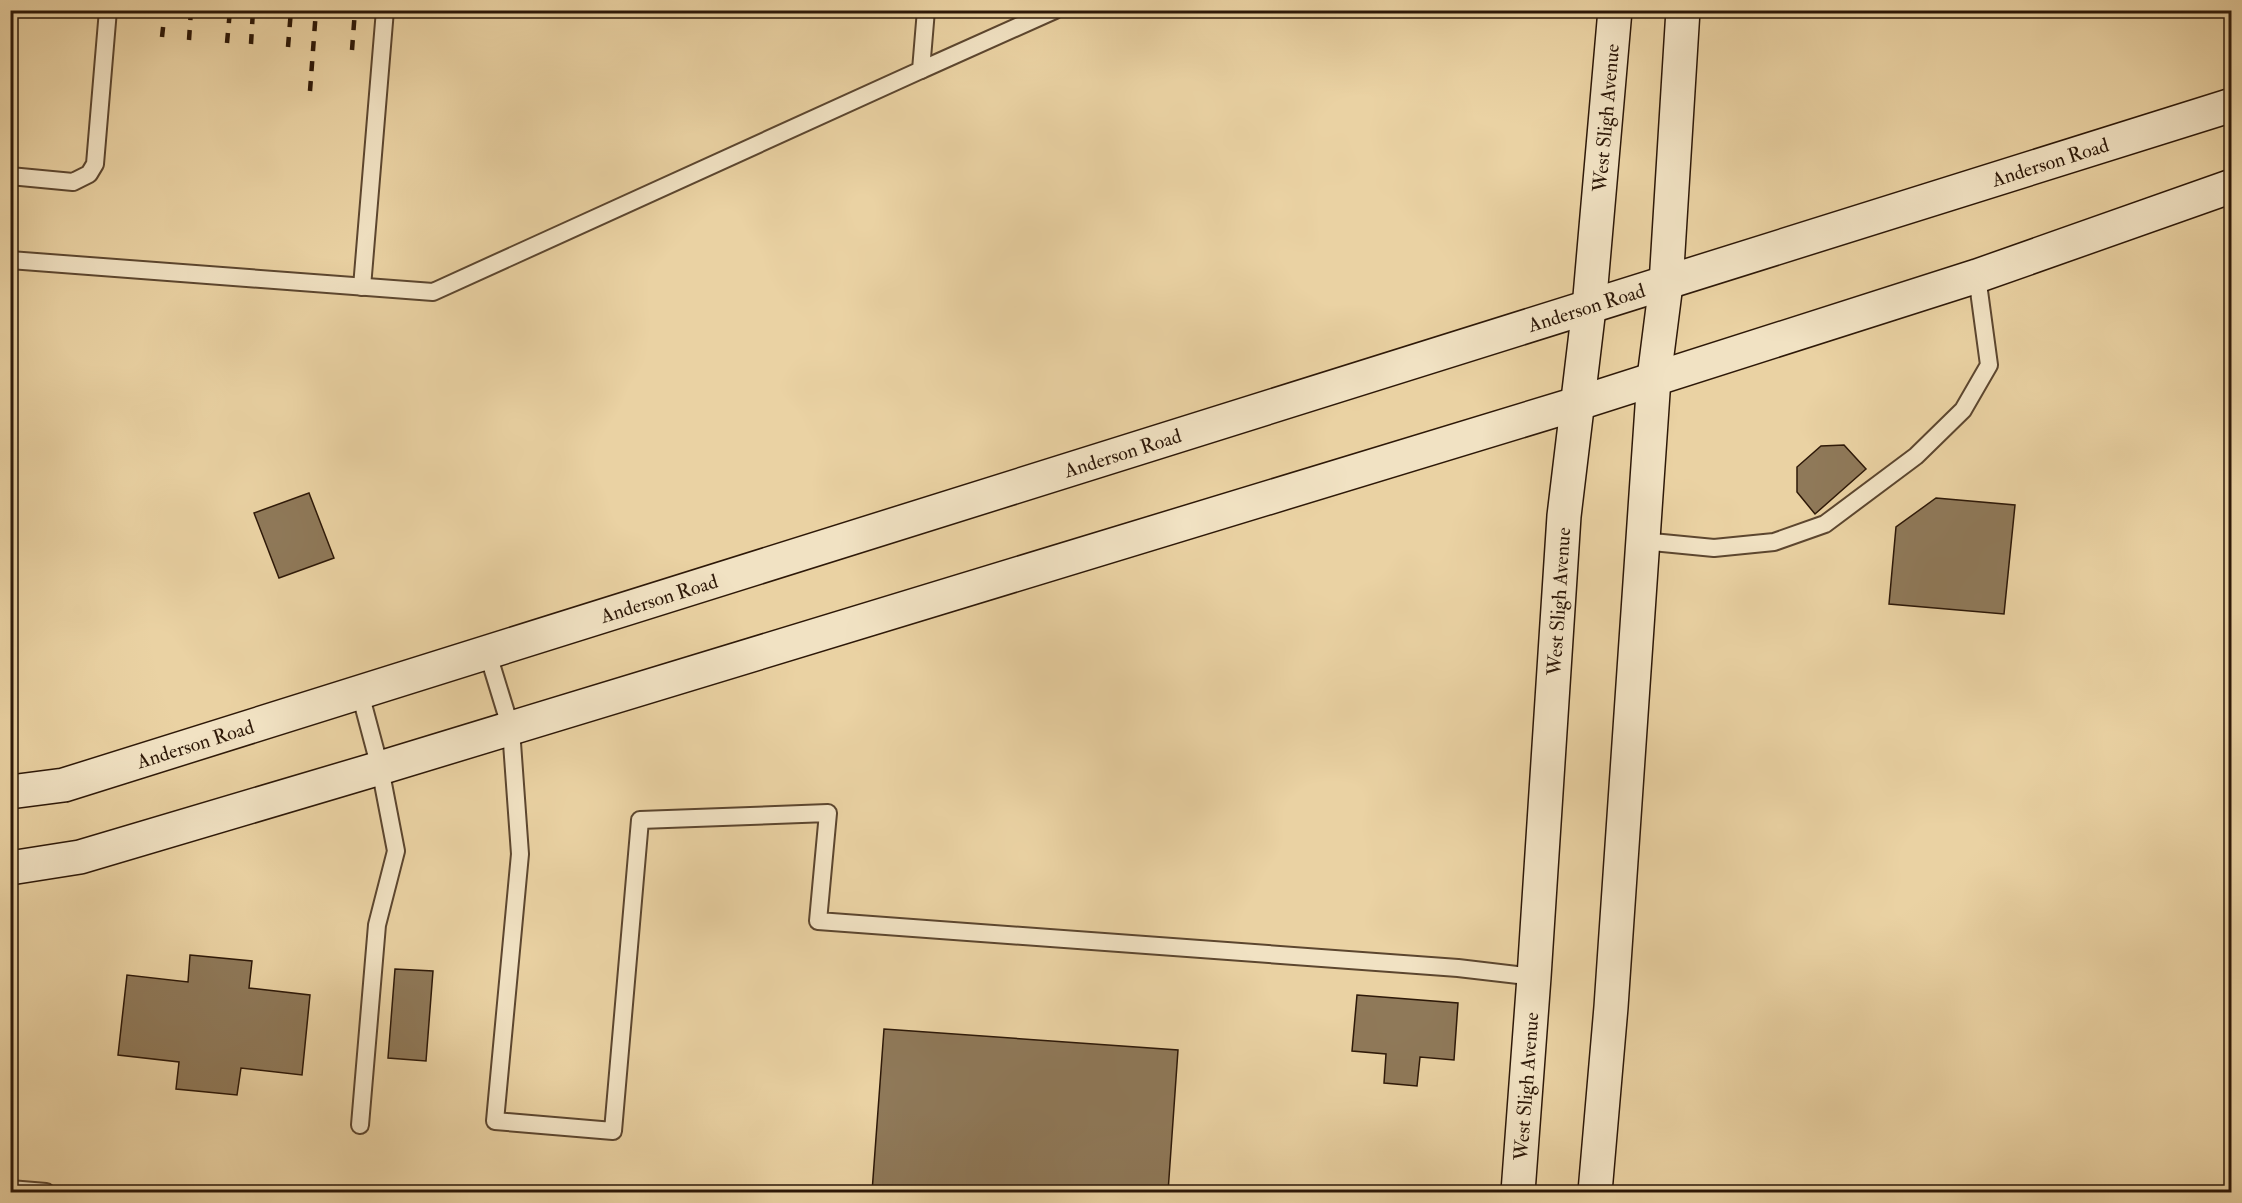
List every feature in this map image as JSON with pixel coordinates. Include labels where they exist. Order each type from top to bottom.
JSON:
[{"type":"main road","name":"West Sligh Avenue","points":[[1518,1192],[1564,516],[1589,308],[1615,10]]},
{"type":"main road","points":[[1595,1192],[1611,1007],[1654,378],[1666,284],[1683,10]]},
{"type":"main road","name":"Anderson Road","points":[[10,792],[64,785],[489,654],[2232,105]]},
{"type":"main road","points":[[10,868],[80,857],[511,729],[1576,404],[1977,276],[2232,186]]},
{"type":"lane","points":[[10,176],[73,182],[89,174],[95,164],[108,10]]},
{"type":"lane","points":[[362,287],[385,10]]},
{"type":"lane","points":[[921,70],[926,10]]},
{"type":"lane","points":[[10,260],[433,292],[1055,10]]},
{"type":"lane","points":[[1642,541],[1714,548],[1774,542],[1825,524],[1916,456],[1963,410],[1989,365],[1977,276]]},
{"type":"lane","points":[[489,654],[511,729],[520,854],[495,1121],[613,1131],[640,820],[828,813],[818,921],[1458,968],[1534,977]]},
{"type":"lane","points":[[360,693],[380,768],[396,851],[377,925],[360,1125]]},
{"type":"lane","points":[[10,1189],[46,1192]]},
{"type":"building","points":[[1844,445],[1866,469],[1815,514],[1797,492],[1797,467],[1821,446]]},
{"type":"building","points":[[309,493],[334,558],[279,578],[254,513]]},
{"type":"building","points":[[1936,498],[2015,505],[2004,614],[1889,604],[1896,527]]},
{"type":"building","points":[[190,955],[252,961],[249,988],[310,995],[302,1075],[241,1068],[237,1095],[176,1089],[179,1062],[118,1055],[127,975],[188,982]]},
{"type":"building","points":[[395,969],[433,971],[426,1061],[388,1058]]},
{"type":"building","points":[[1357,995],[1458,1003],[1454,1060],[1420,1057],[1417,1086],[1384,1083],[1386,1054],[1352,1051]]},
{"type":"building","points":[[884,1029],[1178,1050],[1168,1192],[872,1192]]},
{"type":"railway","points":[[162,37],[165,10]]},
{"type":"railway","points":[[189,40],[191,10]]},
{"type":"railway","points":[[227,43],[230,10]]},
{"type":"railway","points":[[251,44],[253,10]]},
{"type":"railway","points":[[288,47],[291,10]]},
{"type":"railway","points":[[310,91],[316,10]]},
{"type":"railway","points":[[352,50],[355,10]]}]
